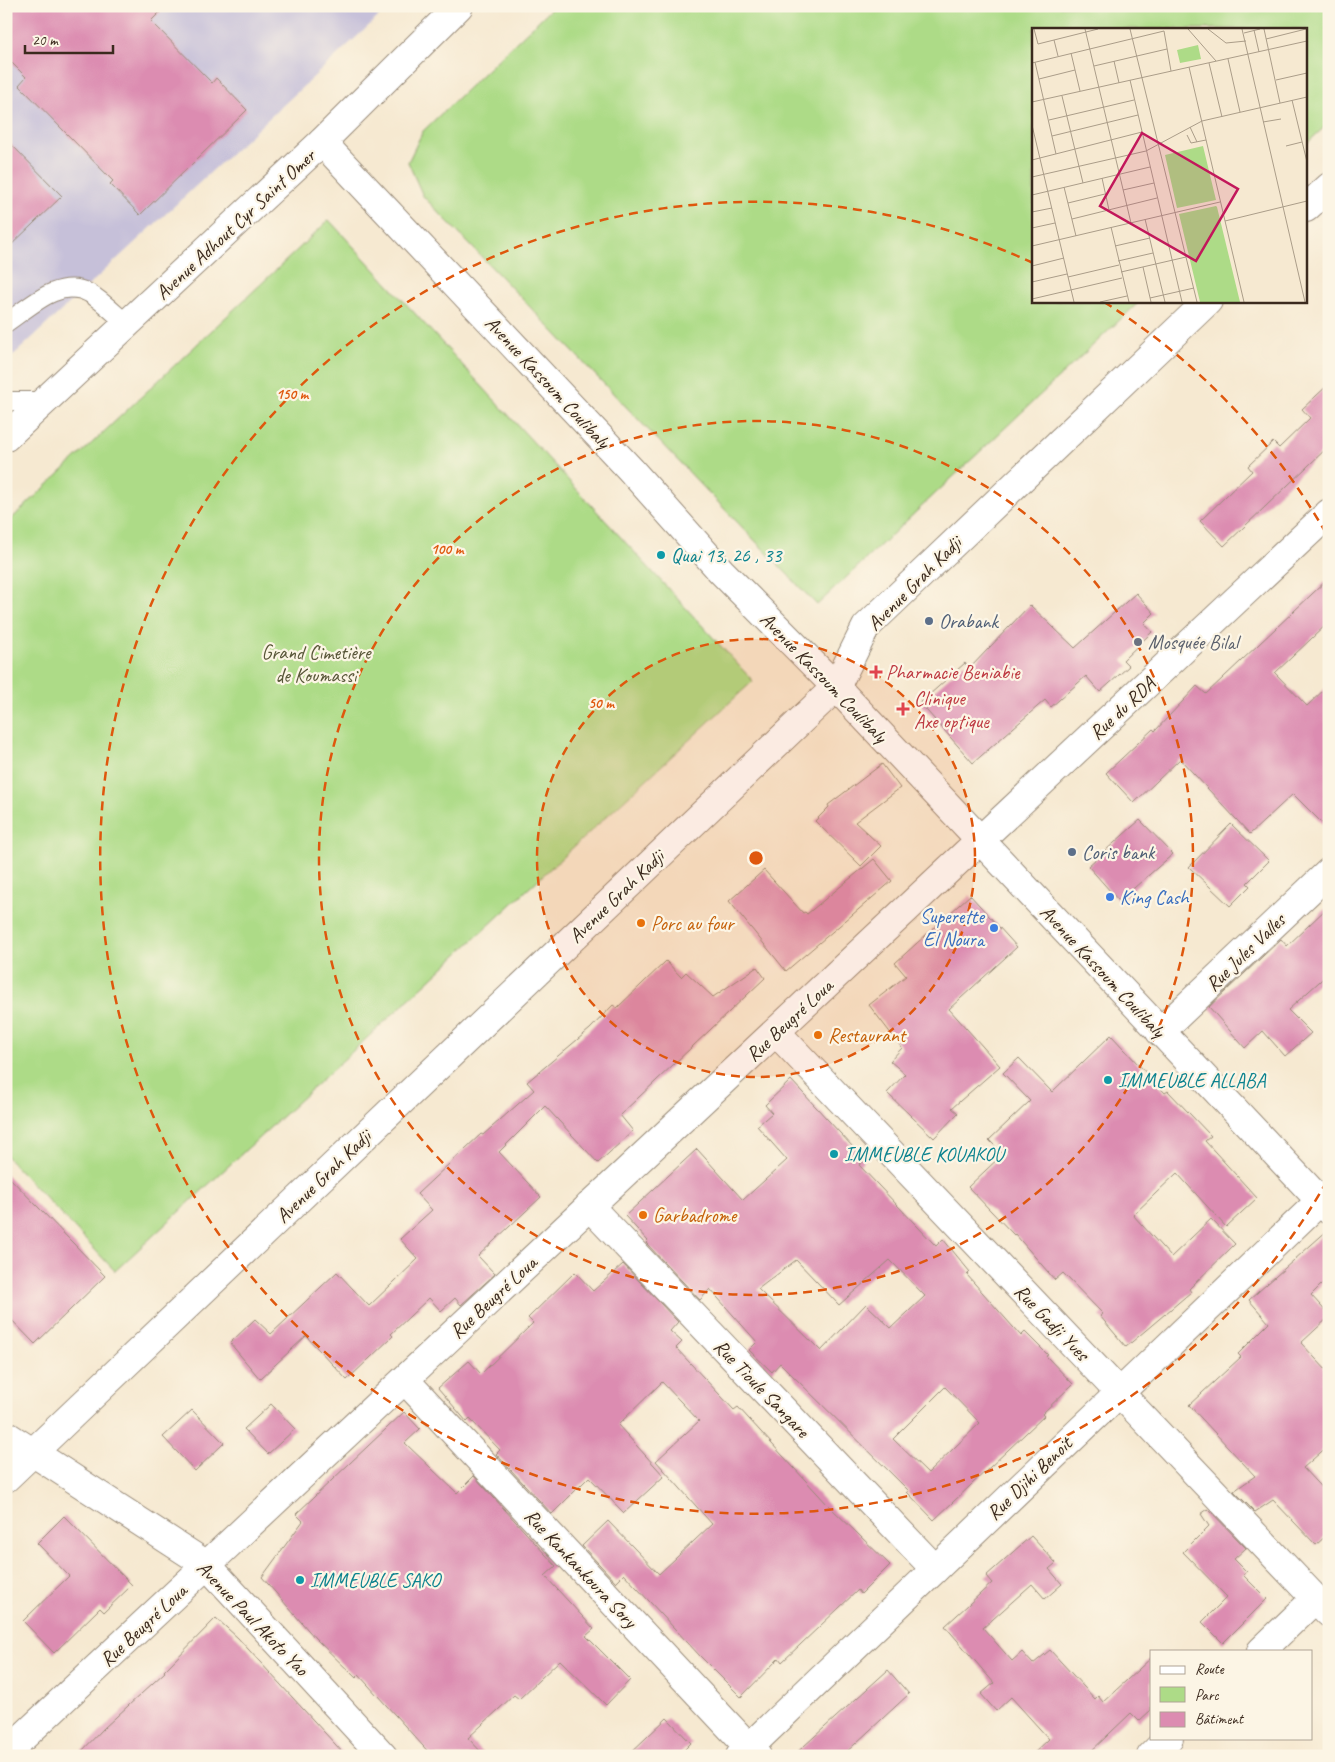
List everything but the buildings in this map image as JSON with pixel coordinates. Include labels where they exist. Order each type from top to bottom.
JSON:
[{"type":"street","name":"Avenue Adhout Cyr Saint Omer","points":[[6,438],[322,142],[459,6]]},
{"type":"street","name":"Avenue Kassoum Coulibaly","points":[[322,142],[623,462],[721,571],[836,687],[1324,1206]]},
{"type":"street","points":[[1308,206],[1329,187]]},
{"type":"street","name":"Avenue Grah Kadji","points":[[6,1478],[836,687],[866,627],[1207,302]]},
{"type":"street","name":"Rue du RDA","points":[[980,840],[1329,513]]},
{"type":"street","name":"Rue Beugré Loua","points":[[6,1753],[980,840]]},
{"type":"street","name":"Rue Jules Valles","points":[[1160,1032],[1329,872]]},
{"type":"street","name":"Rue Gadji Yves","points":[[776,1032],[1322,1606]]},
{"type":"street","name":"Rue Tioule Sangare","points":[[590,1206],[935,1569]]},
{"type":"street","name":"Rue Djihi Benoit","points":[[748,1753],[1119,1392],[1324,1206]]},
{"type":"street","name":"Rue Kankankoura Sory","points":[[405,1380],[748,1753]]},
{"type":"street","name":"Avenue Paul Akoto Yao","points":[[6,1435],[207,1565],[383,1756]]},
{"type":"street","points":[[1262,1650],[1322,1606]]},
{"type":"street","points":[[1151,1756],[1167,1740]]},
{"type":"lane","points":[[6,323],[49,293],[74,288],[89,293],[128,325]]},
{"type":"lane","points":[[6,401],[46,400]]},
{"type":"shaded area","points":[[6,6],[390,6],[6,362]]},
{"type":"green space","points":[[554,6],[1329,6],[1329,123],[1308,142],[1308,28],[1032,28],[1032,302],[1139,302],[817,605],[423,196],[408,162],[423,131]]},
{"type":"green space","name":"Grand Cimetière de Koumassi","points":[[329,220],[753,681],[115,1271],[6,1156],[6,524]]},
{"type":"place","name":"Quai 13, 26 , 33","points":[[661,555]]},
{"type":"place","name":"Orabank","points":[[929,621]]},
{"type":"place","name":"Mosquée Bilal","points":[[1138,642]]},
{"type":"place","name":"Pharmacie Beniabie","points":[[876,672]]},
{"type":"place","name":"Clinique Axe optique","points":[[903,709]]},
{"type":"place","name":"Coris bank","points":[[1072,852]]},
{"type":"place","name":"King Cash","points":[[1110,897]]},
{"type":"place","name":"Porc au four","points":[[641,923]]},
{"type":"place","name":"Superette El Noura","points":[[994,928]]},
{"type":"place","name":"Restaurant","points":[[818,1035]]},
{"type":"place","name":"IMMEUBLE ALLABA","points":[[1108,1080]]},
{"type":"place","name":"IMMEUBLE KOUAKOU","points":[[834,1154]]},
{"type":"place","name":"Garbadrome","points":[[643,1215]]},
{"type":"place","name":"IMMEUBLE SAKO","points":[[300,1580]]}]
